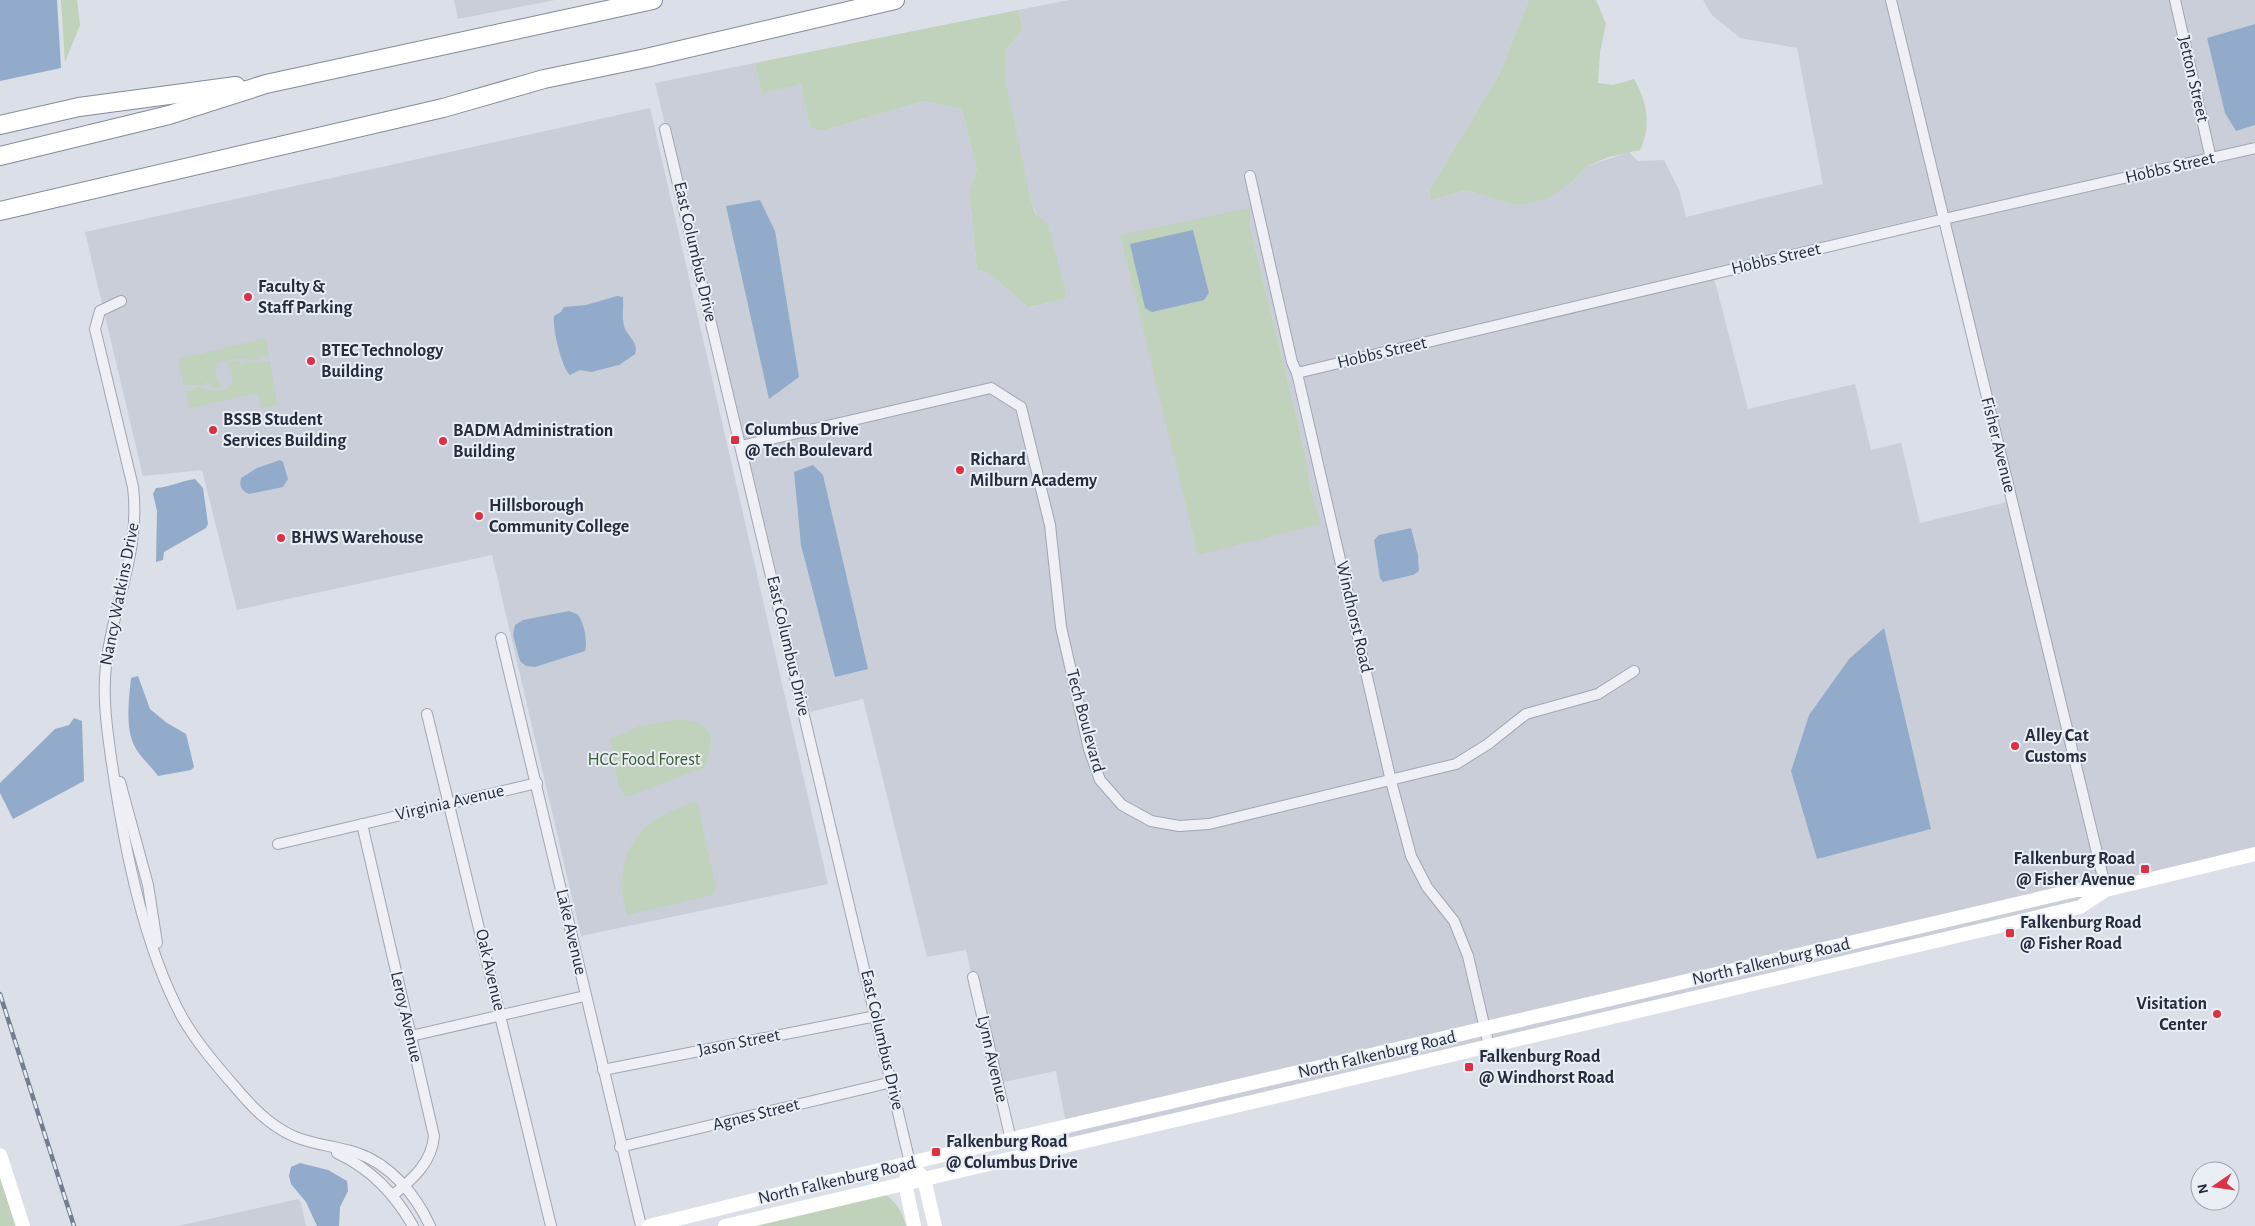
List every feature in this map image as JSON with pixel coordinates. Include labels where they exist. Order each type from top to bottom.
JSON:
[{"type":"highway","points":[[0,156],[169,115],[266,84],[654,0]]},
{"type":"highway","points":[[0,211],[443,108],[544,78],[646,58],[895,0]]},
{"type":"highway","points":[[0,125],[79,107],[228,86],[266,84]]},
{"type":"street","name":"Fisher Avenue","points":[[1891,0],[2106,890]]},
{"type":"street","name":"Jetton Street","points":[[2175,0],[2211,159]]},
{"type":"street","name":"East Columbus Drive","points":[[665,129],[892,1082],[910,1163],[905,1183],[914,1226]]},
{"type":"street","name":"Hobbs Street","points":[[1297,373],[1944,219],[2255,148]]},
{"type":"street","name":"Windhorst Road","points":[[1250,176],[1391,781],[1411,856],[1427,887],[1454,921],[1468,956],[1488,1046]]},
{"type":"street","name":"Nancy Watkins Drive","points":[[121,300],[100,311],[95,329],[133,487],[135,510],[130,562],[106,664],[104,698],[111,755],[130,867],[160,965],[181,1015],[195,1039],[247,1101],[277,1127],[292,1135],[320,1145],[365,1168],[393,1195],[413,1226]]},
{"type":"street","name":"Tech Boulevard","points":[[741,446],[991,388],[1021,407],[1050,525],[1061,627],[1089,749],[1100,780],[1122,805],[1151,821],[1179,826],[1209,824],[1456,764],[1488,744],[1526,714],[1598,694],[1634,671]]},
{"type":"street","name":"Lake Avenue","points":[[501,638],[537,784],[620,1147],[641,1226]]},
{"type":"street","name":"Oak Avenue","points":[[427,714],[551,1226]]},
{"type":"street","name":"Nancy Watkins Drive","points":[[111,755],[143,864],[155,925],[160,965]]},
{"type":"street","name":"Virginia Avenue","points":[[278,844],[537,784]]},
{"type":"street","name":"Leroy Avenue","points":[[362,824],[434,1136],[433,1148],[428,1162],[405,1186],[393,1195]]},
{"type":"street","name":"North Falkenburg Road","points":[[648,1226],[2076,890],[2106,890],[2255,854]]},
{"type":"street","points":[[130,867],[143,864]]},
{"type":"street","name":"North Falkenburg Road","points":[[725,1226],[2080,907],[2106,890]]},
{"type":"street","points":[[1797,956],[1801,972]]},
{"type":"street","name":"Lynn Avenue","points":[[973,977],[1011,1140]]},
{"type":"street","points":[[411,1036],[585,996]]},
{"type":"street","name":"Jason Street","points":[[603,1070],[876,1016]]},
{"type":"street","name":"Agnes Street","points":[[620,1147],[892,1082]]},
{"type":"street","name":"Nancy Watkins Drive","points":[[320,1145],[357,1153],[382,1167],[405,1186],[430,1226]]},
{"type":"street","points":[[0,1155],[23,1226]]},
{"type":"street","name":"East Columbus Drive","points":[[910,1163],[924,1179],[935,1226]]},
{"type":"shaded area","points":[[454,0],[555,0],[458,19]]},
{"type":"shaded area","points":[[1069,0],[1529,0],[1499,75],[1430,189],[1429,201],[1466,190],[1514,205],[1548,199],[1572,182],[1585,167],[1629,152],[1638,161],[1664,160],[1679,190],[1686,217],[1823,184],[1797,48],[1740,38],[1712,15],[1703,0],[1886,0],[1937,214],[1300,367],[1254,171],[1244,173],[1385,777],[1208,820],[1180,821],[1153,816],[1126,801],[1105,778],[1094,748],[1066,627],[1055,524],[1026,406],[994,384],[745,441],[669,124],[665,124],[655,83],[755,63],[762,92],[801,84],[810,126],[822,131],[924,101],[962,109],[977,170],[969,190],[977,270],[988,273],[1026,305],[1027,308],[1067,298],[1030,197],[1011,113],[1005,77],[1005,52],[1023,28],[1018,10]],"holes":[[[1250,209],[1250,227],[1304,448],[1311,492],[1198,555],[1173,451]]]},
{"type":"shaded area","points":[[1897,0],[2170,0],[2205,156],[1948,213]]},
{"type":"shaded area","points":[[2180,0],[2255,0],[2255,24],[2207,38],[2236,131],[2255,125],[2255,143],[2215,153]]},
{"type":"shaded area","name":"Hillsborough Community College","points":[[650,108],[828,884],[581,936],[492,555],[237,610],[202,470],[143,476],[85,232]]},
{"type":"shaded area","points":[[2255,153],[2255,849],[2110,884],[1950,222]]},
{"type":"shaded area","points":[[1714,278],[1748,409],[1855,384],[1871,450],[1901,443],[1920,523],[2007,502],[2100,885],[1489,1024],[1473,954],[1458,919],[1432,885],[1416,854],[1398,784],[1459,768],[1492,748],[1528,719],[1600,699],[1641,672],[1636,665],[1596,690],[1524,710],[1485,741],[1454,760],[1395,775],[1303,376]],"holes":[[[1411,528],[1418,555],[1419,570],[1413,575],[1383,582],[1379,535]],[[1884,628],[1791,771],[1809,715],[1849,659]]]},
{"type":"shaded area","points":[[990,393],[1016,410],[1045,526],[1056,628],[1084,750],[1095,782],[1118,808],[1150,825],[1209,829],[1387,786],[1407,858],[1423,890],[1449,924],[1463,957],[1479,1026],[1066,1123],[1056,1071],[1003,1082],[977,972],[971,973],[966,950],[927,957],[863,699],[810,712],[747,450]]},
{"type":"shaded area","points":[[2076,894],[2090,895],[2078,903],[1805,967],[1803,959]]},
{"type":"shaded area","points":[[1793,961],[1795,969],[1493,1040],[1491,1033]]},
{"type":"shaded area","points":[[1481,1035],[1482,1042],[1071,1140],[1068,1132]]},
{"type":"shaded area","points":[[298,1199],[301,1203],[306,1226],[178,1226]]},
{"type":"green space","points":[[61,0],[77,0],[80,25],[65,62]]},
{"type":"green space","points":[[1529,0],[1596,0],[1606,24],[1600,52],[1598,83],[1613,85],[1634,79],[1645,105],[1647,123],[1644,141],[1640,150],[1609,157],[1585,167],[1572,182],[1548,199],[1514,205],[1466,190],[1429,201],[1430,189],[1499,75]]},
{"type":"green space","points":[[1018,10],[1023,28],[1005,52],[1005,77],[1030,197],[1036,215],[1048,224],[1067,298],[1026,308],[1026,305],[988,273],[977,270],[969,190],[977,170],[962,109],[924,101],[822,131],[810,127],[801,84],[762,93],[755,63]]},
{"type":"green space","points":[[1250,208],[1250,227],[1304,448],[1311,492],[1321,524],[1198,555],[1120,235]],"holes":[[[1193,230],[1209,293],[1204,300],[1153,312]]]},
{"type":"green space","points":[[266,338],[269,358],[262,355],[258,360],[234,358],[217,364],[216,375],[214,376],[217,377],[221,387],[211,387],[210,383],[207,382],[203,385],[184,385],[178,359]]},
{"type":"green space","points":[[239,361],[242,365],[247,362],[270,361],[277,405],[262,408],[258,393],[190,408],[185,389],[191,391],[196,387],[211,390],[226,389],[233,382],[227,362]]},
{"type":"green space","name":"HCC Food Forest","points":[[673,720],[696,722],[708,731],[710,746],[704,768],[626,797],[619,785],[610,739],[640,726]]},
{"type":"green space","points":[[697,802],[716,887],[712,895],[627,915],[622,875],[626,857],[634,842],[645,828],[659,817],[677,808]]},
{"type":"green space","points":[[0,1177],[17,1226],[0,1226]]},
{"type":"green space","points":[[883,1193],[892,1199],[898,1207],[906,1226],[744,1226]]},
{"type":"water","points":[[0,0],[57,0],[61,68],[0,81]]},
{"type":"water","points":[[2255,24],[2255,125],[2236,131],[2225,113],[2207,38]]},
{"type":"water","points":[[760,200],[775,231],[799,377],[769,399],[726,206]]},
{"type":"water","points":[[1193,230],[1209,293],[1204,300],[1152,312],[1145,308],[1130,244]]},
{"type":"water","points":[[617,296],[623,297],[624,325],[635,344],[635,354],[619,365],[591,372],[580,370],[570,375],[564,365],[558,347],[554,316],[561,312],[564,307],[586,305]]},
{"type":"water","points":[[280,460],[283,462],[288,479],[283,487],[249,494],[242,489],[241,478],[257,468]]},
{"type":"water","points":[[813,465],[823,475],[868,669],[835,677],[801,545],[794,472]]},
{"type":"water","points":[[195,479],[203,488],[208,524],[206,528],[164,552],[163,560],[156,562],[157,511],[153,494],[156,488]]},
{"type":"water","points":[[1411,528],[1418,555],[1419,571],[1413,575],[1383,582],[1380,578],[1374,540],[1379,535]]},
{"type":"water","points":[[569,611],[577,614],[582,621],[586,637],[585,651],[535,667],[526,666],[520,661],[513,635],[515,625],[523,620]]},
{"type":"water","points":[[1884,628],[1931,829],[1817,859],[1791,771],[1809,715],[1849,659]]},
{"type":"water","points":[[138,676],[150,709],[167,723],[186,734],[194,767],[191,770],[158,776],[136,749],[129,729],[128,712],[131,678]]},
{"type":"water","points":[[74,718],[82,721],[84,781],[13,819],[0,793],[0,783],[55,729],[69,725]]},
{"type":"water","points":[[300,1163],[328,1170],[347,1181],[348,1191],[340,1207],[339,1226],[317,1226],[306,1202],[291,1184],[289,1176],[291,1167]]},
{"type":"railway","points":[[0,994],[74,1226]]},
{"type":"place","name":"Faculty & Staff Parking","points":[[248,297]]},
{"type":"place","name":"BTEC Technology Building","points":[[311,361]]},
{"type":"place","name":"BSSB Student Services Building","points":[[213,430]]},
{"type":"place","name":"Columbus Drive @ Tech Boulevard","points":[[735,440]]},
{"type":"place","name":"BADM Administration Building","points":[[443,441]]},
{"type":"place","name":"Richard Milburn Academy","points":[[960,470]]},
{"type":"place","name":"Hillsborough Community College","points":[[479,516]]},
{"type":"place","name":"BHWS Warehouse","points":[[281,538]]},
{"type":"place","name":"Alley Cat Customs","points":[[2015,746]]},
{"type":"place","name":"Falkenburg Road @ Fisher Avenue","points":[[2145,869]]},
{"type":"place","name":"Falkenburg Road @ Fisher Road","points":[[2010,933]]},
{"type":"place","name":"Visitation Center","points":[[2217,1014]]},
{"type":"place","name":"Falkenburg Road @ Windhorst Road","points":[[1469,1067]]},
{"type":"place","name":"Falkenburg Road @ Columbus Drive","points":[[936,1152]]}]
